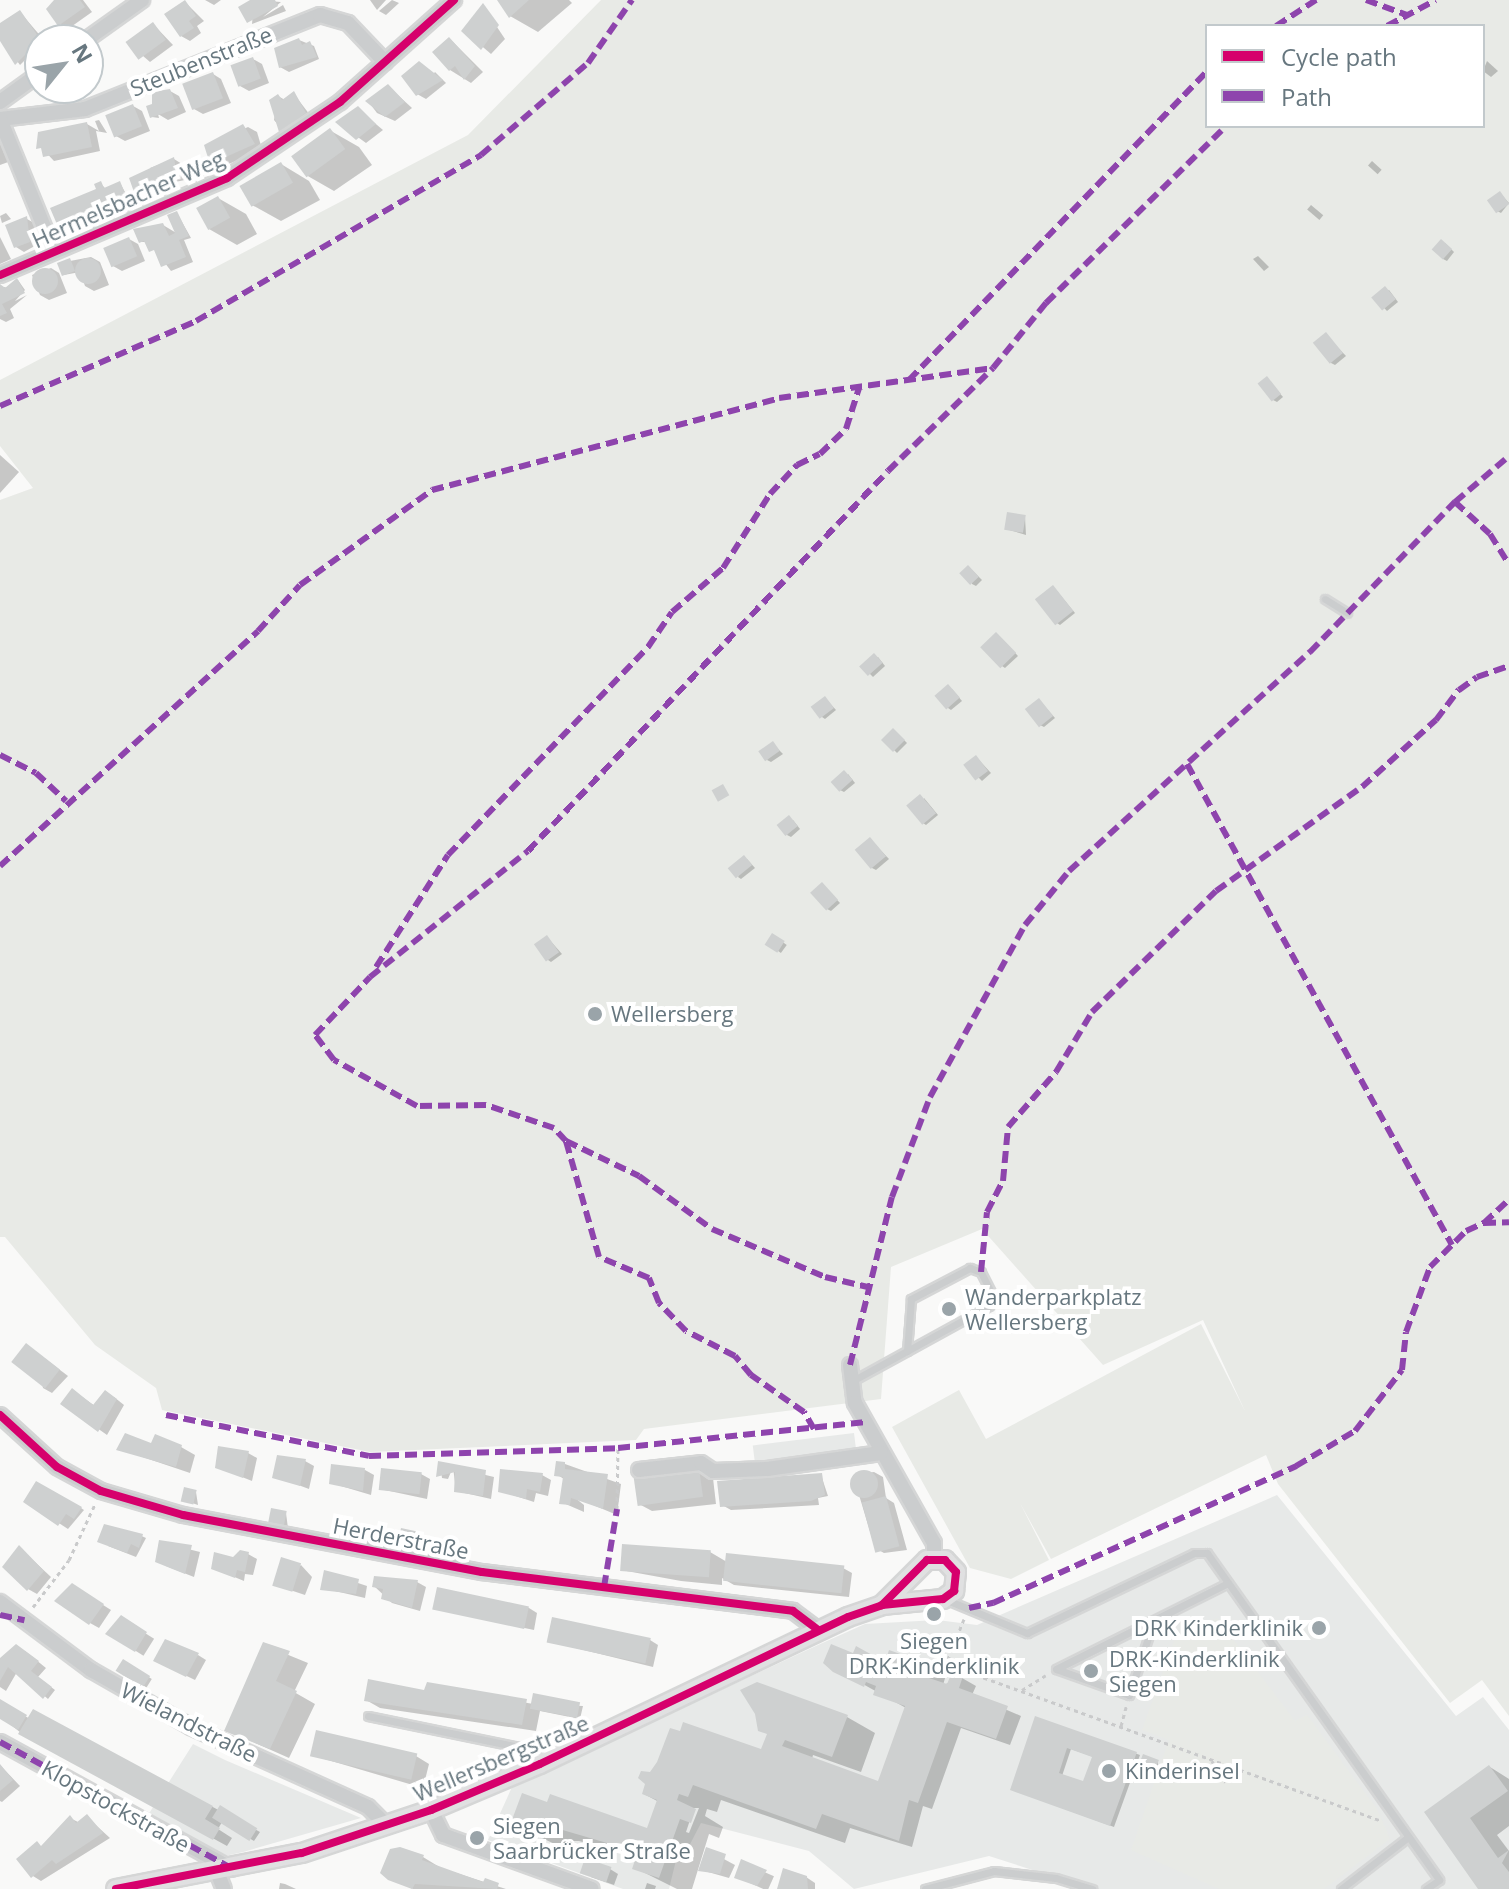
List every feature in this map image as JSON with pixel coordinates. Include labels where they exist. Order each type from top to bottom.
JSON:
[{"type":"street","points":[[104,27],[142,0]]},
{"type":"street","name":"Hermelsbacher Weg","points":[[0,275],[227,178],[295,136],[454,0]]},
{"type":"street","name":"Steubenstraße","points":[[0,119],[85,109],[320,15],[348,23],[385,62]]},
{"type":"street","points":[[0,102],[24,85]]},
{"type":"street","points":[[0,119],[54,251]]},
{"type":"street","points":[[850,1365],[855,1403],[934,1543],[934,1558],[952,1565],[957,1577],[954,1591],[943,1599]]},
{"type":"street","name":"Herderstraße","points":[[0,1415],[57,1467],[101,1491],[183,1515],[388,1556],[793,1611],[818,1630]]},
{"type":"street","points":[[639,1470],[701,1463],[713,1471],[767,1469],[881,1453]]},
{"type":"street","name":"Wellersbergstraße","points":[[882,1605],[921,1564],[934,1558]]},
{"type":"street","name":"Wellersbergstraße","points":[[116,1889],[224,1876],[431,1810],[540,1764],[818,1630],[882,1605],[943,1599]]},
{"type":"street","name":"Wielandstraße","points":[[0,1602],[91,1670],[154,1706],[368,1807],[386,1825]]},
{"type":"street","name":"Klopstockstraße","points":[[0,1742],[224,1876]]},
{"type":"street","points":[[431,1810],[443,1835],[592,1889]]},
{"type":"lane","points":[[1325,599],[1347,613]]},
{"type":"lane","points":[[852,1381],[907,1351],[989,1306],[992,1294],[981,1272],[970,1268],[911,1299],[907,1351]]},
{"type":"lane","points":[[943,1599],[1027,1633],[1194,1553],[1207,1553],[1439,1880],[1426,1889]]},
{"type":"lane","points":[[1056,1669],[1228,1583]]},
{"type":"lane","points":[[1056,1669],[1129,1695],[1153,1623]]},
{"type":"lane","points":[[368,1716],[519,1747],[540,1764]]},
{"type":"lane","points":[[1341,1889],[1408,1837]]},
{"type":"lane","points":[[925,1889],[994,1871],[1056,1878],[1092,1889]]},
{"type":"path","points":[[617,1509],[618,1448]]},
{"type":"path","points":[[24,1620],[69,1560],[101,1491]]},
{"type":"path","points":[[963,1624],[946,1664],[1401,1827]]},
{"type":"path","points":[[1020,1691],[1056,1669]]},
{"type":"path","points":[[1120,1727],[1129,1695]]},
{"type":"path","points":[[1212,1761],[1225,1782]]},
{"type":"shaded area","points":[[601,0],[1509,0],[1509,1716],[1482,1680],[1450,1703],[1278,1484],[1266,1455],[1051,1559],[1020,1503],[1049,1560],[1011,1579],[970,1568],[892,1427],[959,1390],[986,1439],[1201,1324],[1245,1411],[1203,1320],[1103,1365],[982,1229],[891,1267],[881,1399],[644,1429],[636,1440],[370,1452],[162,1410],[156,1388],[95,1345],[5,1237],[0,1237],[0,500],[33,488],[0,446],[0,380],[468,135]]},
{"type":"shaded area","points":[[854,1433],[856,1450],[755,1462],[753,1445]]},
{"type":"shaded area","name":"DRK-Kinderklinik Siegen","points":[[1277,1495],[1456,1716],[1483,1697],[1509,1730],[1509,1889],[1092,1889],[989,1856],[854,1889],[809,1851],[701,1823],[687,1850],[679,1848],[669,1889],[623,1889],[488,1840],[512,1787],[865,1624],[937,1620],[977,1625]]},
{"type":"shaded area","points":[[1217,1618],[1295,1721],[1307,1715],[1377,1809],[1390,1839],[1324,1889],[1219,1889],[1131,1850],[1169,1740],[1142,1730],[1176,1635]]},
{"type":"shaded area","points":[[193,1744],[361,1818],[225,1856],[209,1849],[148,1815]]},
{"type":"building","points":[[54,0],[80,0],[85,7],[61,24],[57,24],[46,9]]},
{"type":"building","points":[[185,0],[196,16],[189,21],[194,28],[180,37],[164,14]]},
{"type":"building","points":[[250,0],[275,0],[278,6],[247,23],[238,7]]},
{"type":"building","points":[[497,0],[529,0],[509,18]]},
{"type":"building","points":[[483,3],[499,25],[481,50],[461,31]]},
{"type":"building","points":[[20,10],[30,24],[24,24],[24,56],[15,65],[0,41],[0,23]]},
{"type":"building","points":[[153,22],[166,40],[138,60],[125,42]]},
{"type":"building","points":[[449,37],[475,66],[464,80],[455,66],[449,71],[432,52]]},
{"type":"building","points":[[299,38],[302,45],[310,41],[317,57],[279,68],[274,48]]},
{"type":"building","points":[[253,57],[261,79],[238,87],[230,65]]},
{"type":"building","points":[[419,61],[443,80],[416,96],[401,76]]},
{"type":"building","points":[[213,72],[223,98],[192,110],[182,84]]},
{"type":"building","points":[[388,84],[405,102],[385,117],[365,101]]},
{"type":"building","points":[[170,89],[178,108],[150,118],[146,106],[152,104],[152,92]]},
{"type":"building","points":[[294,91],[306,113],[279,132],[269,100],[278,94],[282,100]]},
{"type":"building","points":[[133,104],[142,126],[114,137],[105,115]]},
{"type":"building","points":[[358,106],[376,124],[356,140],[335,122]]},
{"type":"building","points":[[87,122],[92,147],[43,157],[41,148],[36,149],[38,132]]},
{"type":"building","points":[[243,124],[255,144],[210,164],[204,145]]},
{"type":"building","points":[[330,128],[345,149],[306,177],[291,156]]},
{"type":"building","points":[[174,157],[177,176],[134,192],[129,178]]},
{"type":"building","points":[[196,162],[202,174],[189,180],[184,168]]},
{"type":"building","points":[[281,162],[293,183],[251,207],[239,186]]},
{"type":"building","points":[[101,181],[104,188],[120,181],[128,201],[59,229],[50,208],[96,189],[94,184]]},
{"type":"building","points":[[1500,191],[1509,204],[1496,213],[1487,200]]},
{"type":"building","points":[[218,196],[230,218],[208,230],[196,208]]},
{"type":"building","points":[[177,211],[189,236],[179,240],[186,257],[161,267],[154,250],[149,252],[144,241],[139,243],[133,229],[163,223],[169,236],[175,233],[167,215]]},
{"type":"building","points":[[27,216],[30,242],[14,248],[5,225]]},
{"type":"building","points":[[129,237],[137,256],[111,267],[103,248]]},
{"type":"building","points":[[1441,239],[1452,249],[1443,259],[1432,249]]},
{"type":"building","points":[[70,258],[75,271],[62,276],[57,263]]},
{"type":"building","points":[[88,258],[97,262],[101,271],[97,280],[88,284],[79,280],[75,271],[79,262]]},
{"type":"building","points":[[45,268],[54,272],[58,281],[54,290],[45,294],[36,290],[32,281],[36,272]]},
{"type":"building","points":[[17,278],[25,293],[2,304],[7,313],[0,316],[0,284],[5,288]]},
{"type":"building","points":[[1385,286],[1396,299],[1382,311],[1371,298]]},
{"type":"building","points":[[1326,332],[1343,353],[1330,364],[1313,343]]},
{"type":"building","points":[[1267,376],[1281,394],[1272,402],[1258,383]]},
{"type":"building","points":[[1007,512],[1026,515],[1023,533],[1004,530]]},
{"type":"building","points":[[968,565],[979,577],[970,585],[959,573]]},
{"type":"building","points":[[1053,585],[1073,611],[1055,625],[1035,599]]},
{"type":"building","points":[[996,632],[1016,653],[1000,668],[980,647]]},
{"type":"building","points":[[874,653],[883,663],[868,676],[859,666]]},
{"type":"building","points":[[948,684],[960,698],[946,709],[934,696]]},
{"type":"building","points":[[825,696],[834,708],[820,719],[811,707]]},
{"type":"building","points":[[1039,698],[1053,716],[1039,727],[1025,709]]},
{"type":"building","points":[[893,728],[905,740],[893,752],[881,740]]},
{"type":"building","points":[[773,741],[780,751],[765,761],[758,751]]},
{"type":"building","points":[[976,755],[988,771],[975,781],[963,765]]},
{"type":"building","points":[[844,770],[853,780],[839,792],[831,782]]},
{"type":"building","points":[[723,784],[729,795],[718,802],[712,790]]},
{"type":"building","points":[[920,794],[936,813],[922,825],[906,806]]},
{"type":"building","points":[[789,815],[798,826],[785,836],[777,825]]},
{"type":"building","points":[[870,837],[886,856],[871,869],[855,850]]},
{"type":"building","points":[[744,855],[752,865],[736,878],[728,868]]},
{"type":"building","points":[[822,882],[838,900],[826,911],[810,893]]},
{"type":"building","points":[[772,933],[785,941],[777,953],[765,945]]},
{"type":"building","points":[[547,935],[559,952],[546,961],[534,944]]},
{"type":"building","points":[[26,1343],[60,1369],[45,1388],[11,1362]]},
{"type":"building","points":[[72,1388],[93,1405],[105,1390],[117,1399],[98,1432],[60,1404]]},
{"type":"building","points":[[125,1433],[151,1443],[155,1434],[182,1445],[176,1467],[116,1450]]},
{"type":"building","points":[[218,1446],[249,1451],[243,1478],[215,1468]]},
{"type":"building","points":[[277,1455],[306,1459],[300,1486],[272,1478]]},
{"type":"building","points":[[438,1461],[486,1470],[483,1496],[454,1492],[455,1472],[436,1477]]},
{"type":"building","points":[[556,1461],[565,1462],[565,1469],[608,1474],[603,1509],[571,1498],[570,1505],[559,1504],[563,1477],[554,1476]]},
{"type":"building","points":[[331,1464],[365,1468],[363,1491],[329,1484]]},
{"type":"building","points":[[381,1468],[422,1472],[419,1494],[379,1490]]},
{"type":"building","points":[[699,1468],[703,1497],[638,1506],[634,1477]]},
{"type":"building","points":[[500,1469],[543,1473],[540,1492],[527,1489],[526,1499],[498,1492]]},
{"type":"building","points":[[864,1470],[874,1474],[878,1484],[874,1494],[864,1498],[854,1494],[850,1484],[854,1474]]},
{"type":"building","points":[[822,1473],[825,1495],[811,1501],[720,1507],[717,1481]]},
{"type":"building","points":[[36,1481],[82,1507],[74,1519],[66,1514],[58,1526],[23,1502]]},
{"type":"building","points":[[184,1487],[197,1490],[193,1505],[181,1502]]},
{"type":"building","points":[[886,1496],[899,1546],[875,1553],[862,1502]]},
{"type":"building","points":[[271,1508],[287,1511],[283,1528],[268,1525]]},
{"type":"building","points":[[104,1524],[143,1534],[139,1548],[131,1544],[127,1553],[97,1542]]},
{"type":"building","points":[[401,1528],[420,1532],[416,1547],[398,1543]]},
{"type":"building","points":[[159,1540],[192,1545],[185,1574],[155,1562]]},
{"type":"building","points":[[622,1544],[711,1550],[709,1577],[620,1571]]},
{"type":"building","points":[[19,1545],[44,1571],[27,1591],[2,1567]]},
{"type":"building","points":[[240,1550],[249,1552],[245,1572],[237,1570],[235,1578],[211,1569],[214,1552],[233,1557]]},
{"type":"building","points":[[726,1553],[844,1565],[841,1593],[723,1581]]},
{"type":"building","points":[[281,1557],[301,1563],[292,1592],[272,1586]]},
{"type":"building","points":[[324,1570],[359,1579],[356,1594],[320,1590]]},
{"type":"building","points":[[374,1576],[418,1580],[412,1608],[381,1599],[383,1589],[372,1587]]},
{"type":"building","points":[[72,1583],[104,1604],[89,1625],[54,1601]]},
{"type":"building","points":[[437,1587],[529,1607],[524,1629],[432,1609]]},
{"type":"building","points":[[121,1615],[147,1632],[135,1652],[105,1634]]},
{"type":"building","points":[[552,1617],[651,1638],[645,1663],[547,1642]]},
{"type":"building","points":[[165,1639],[199,1653],[186,1677],[153,1661]]},
{"type":"building","points":[[263,1642],[290,1651],[276,1681],[297,1691],[270,1749],[224,1731]]},
{"type":"building","points":[[16,1644],[39,1661],[31,1671],[52,1687],[43,1699],[8,1667],[0,1681],[0,1658]]},
{"type":"building","points":[[831,1644],[853,1653],[856,1646],[885,1662],[889,1650],[934,1666],[929,1678],[947,1684],[952,1672],[963,1676],[959,1688],[1008,1706],[996,1739],[947,1722],[918,1803],[909,1800],[899,1841],[822,1814],[816,1829],[693,1785],[688,1797],[679,1794],[677,1800],[696,1809],[691,1823],[680,1819],[659,1878],[632,1869],[636,1857],[607,1843],[549,1826],[539,1826],[536,1835],[510,1825],[522,1793],[547,1802],[550,1794],[647,1828],[657,1800],[642,1794],[645,1784],[638,1778],[641,1771],[650,1772],[657,1762],[670,1728],[680,1731],[683,1722],[761,1749],[767,1734],[758,1731],[755,1714],[740,1690],[757,1682],[848,1715],[832,1757],[785,1740],[782,1746],[878,1781],[905,1706],[873,1695],[876,1686],[866,1682],[864,1687],[833,1672],[823,1663]]},
{"type":"building","points":[[123,1659],[150,1676],[143,1688],[116,1671]]},
{"type":"building","points":[[368,1679],[424,1690],[427,1682],[527,1699],[522,1725],[364,1701]]},
{"type":"building","points":[[533,1693],[580,1702],[577,1718],[530,1709]]},
{"type":"building","points":[[0,1699],[27,1715],[18,1730],[0,1719]]},
{"type":"building","points":[[33,1709],[213,1806],[205,1819],[220,1828],[213,1840],[18,1734]]},
{"type":"building","name":"Kinderinsel","points":[[1035,1716],[1137,1752],[1110,1826],[1010,1790]],"holes":[[[1067,1748],[1092,1757],[1083,1781],[1059,1773]]]},
{"type":"building","points":[[316,1730],[417,1753],[411,1780],[310,1756]]},
{"type":"building","points":[[1143,1754],[1159,1760],[1154,1772],[1138,1766]]},
{"type":"building","points":[[0,1764],[13,1780],[0,1791]]},
{"type":"building","points":[[1489,1765],[1508,1791],[1470,1818],[1498,1858],[1509,1850],[1502,1863],[1509,1872],[1509,1889],[1478,1889],[1424,1812]]},
{"type":"building","points":[[220,1805],[257,1828],[249,1841],[212,1818]]},
{"type":"building","points":[[87,1814],[103,1833],[56,1864],[52,1860],[31,1878],[16,1859],[37,1841],[41,1846],[70,1815],[76,1823]]},
{"type":"building","points":[[400,1847],[424,1855],[422,1860],[483,1882],[485,1878],[499,1883],[497,1889],[415,1884],[412,1889],[388,1880],[380,1873],[390,1849]]},
{"type":"building","points":[[706,1847],[726,1854],[720,1874],[698,1871]]},
{"type":"building","points":[[585,1858],[611,1867],[606,1882],[580,1873]]},
{"type":"building","points":[[741,1859],[767,1870],[757,1886],[734,1878]]},
{"type":"building","points":[[783,1868],[807,1876],[808,1889],[777,1889]]},
{"type":"marked path","points":[[0,406],[196,321],[481,155],[588,63],[632,0]]},
{"type":"marked path","points":[[1279,24],[1316,0]]},
{"type":"marked path","points":[[1366,0],[1407,15]]},
{"type":"marked path","points":[[1391,24],[1436,0]]},
{"type":"marked path","points":[[909,380],[1205,73]]},
{"type":"marked path","points":[[814,1429],[804,1412],[751,1375],[735,1356],[686,1331],[659,1303],[649,1278],[599,1257],[566,1141],[554,1128],[486,1105],[417,1106],[334,1060],[315,1035],[370,977],[528,851],[888,471],[993,368],[1046,303],[1224,128]]},
{"type":"marked path","points":[[0,866],[258,631],[300,585],[432,490],[779,398],[993,368]]},
{"type":"marked path","points":[[376,967],[448,855],[648,647],[672,612],[723,568],[770,494],[797,465],[820,454],[846,429],[859,388]]},
{"type":"marked path","points":[[850,1365],[892,1197],[930,1097],[1025,925],[1069,871],[1310,652],[1455,502],[1509,456]]},
{"type":"marked path","points":[[1455,502],[1490,534],[1509,564]]},
{"type":"marked path","points":[[981,1272],[987,1212],[1003,1181],[1008,1127],[1056,1072],[1092,1012],[1216,891],[1362,787],[1436,720],[1459,690],[1477,677],[1509,666]]},
{"type":"marked path","points":[[0,755],[36,773],[66,801]]},
{"type":"marked path","points":[[1187,764],[1452,1245]]},
{"type":"marked path","points":[[566,1141],[639,1176],[712,1229],[825,1277],[868,1287]]},
{"type":"marked path","points":[[1484,1223],[1509,1200]]},
{"type":"marked path","points":[[969,1608],[993,1603],[1296,1466],[1355,1431],[1402,1370],[1406,1332],[1430,1267],[1466,1231],[1484,1223],[1509,1222]]},
{"type":"marked path","points":[[166,1415],[369,1456],[618,1448],[864,1422]]},
{"type":"marked path","points":[[604,1587],[617,1509]]},
{"type":"marked path","points":[[0,1615],[24,1620]]},
{"type":"marked path","points":[[0,1742],[229,1867]]},
{"type":"cycle path","points":[[0,275],[227,178],[340,102],[454,0]]},
{"type":"cycle path","points":[[0,1415],[57,1467],[101,1491],[183,1515],[482,1572],[793,1611],[818,1630]]},
{"type":"cycle path","points":[[116,1889],[302,1853],[431,1810],[540,1764],[848,1617],[882,1605],[943,1599],[954,1591],[956,1572],[945,1560],[927,1560],[882,1605]]},
{"type":"place","name":"Wellersberg","points":[[595,1014]]},
{"type":"place","name":"Wanderparkplatz Wellersberg","points":[[949,1309]]},
{"type":"place","name":"Siegen DRK-Kinderklinik","points":[[934,1614]]},
{"type":"place","name":"DRK Kinderklinik","points":[[1319,1628]]},
{"type":"place","name":"DRK-Kinderklinik Siegen","points":[[1091,1671]]},
{"type":"place","name":"Kinderinsel","points":[[1109,1771]]},
{"type":"place","name":"Siegen Saarbrücker Straße","points":[[477,1838]]}]
